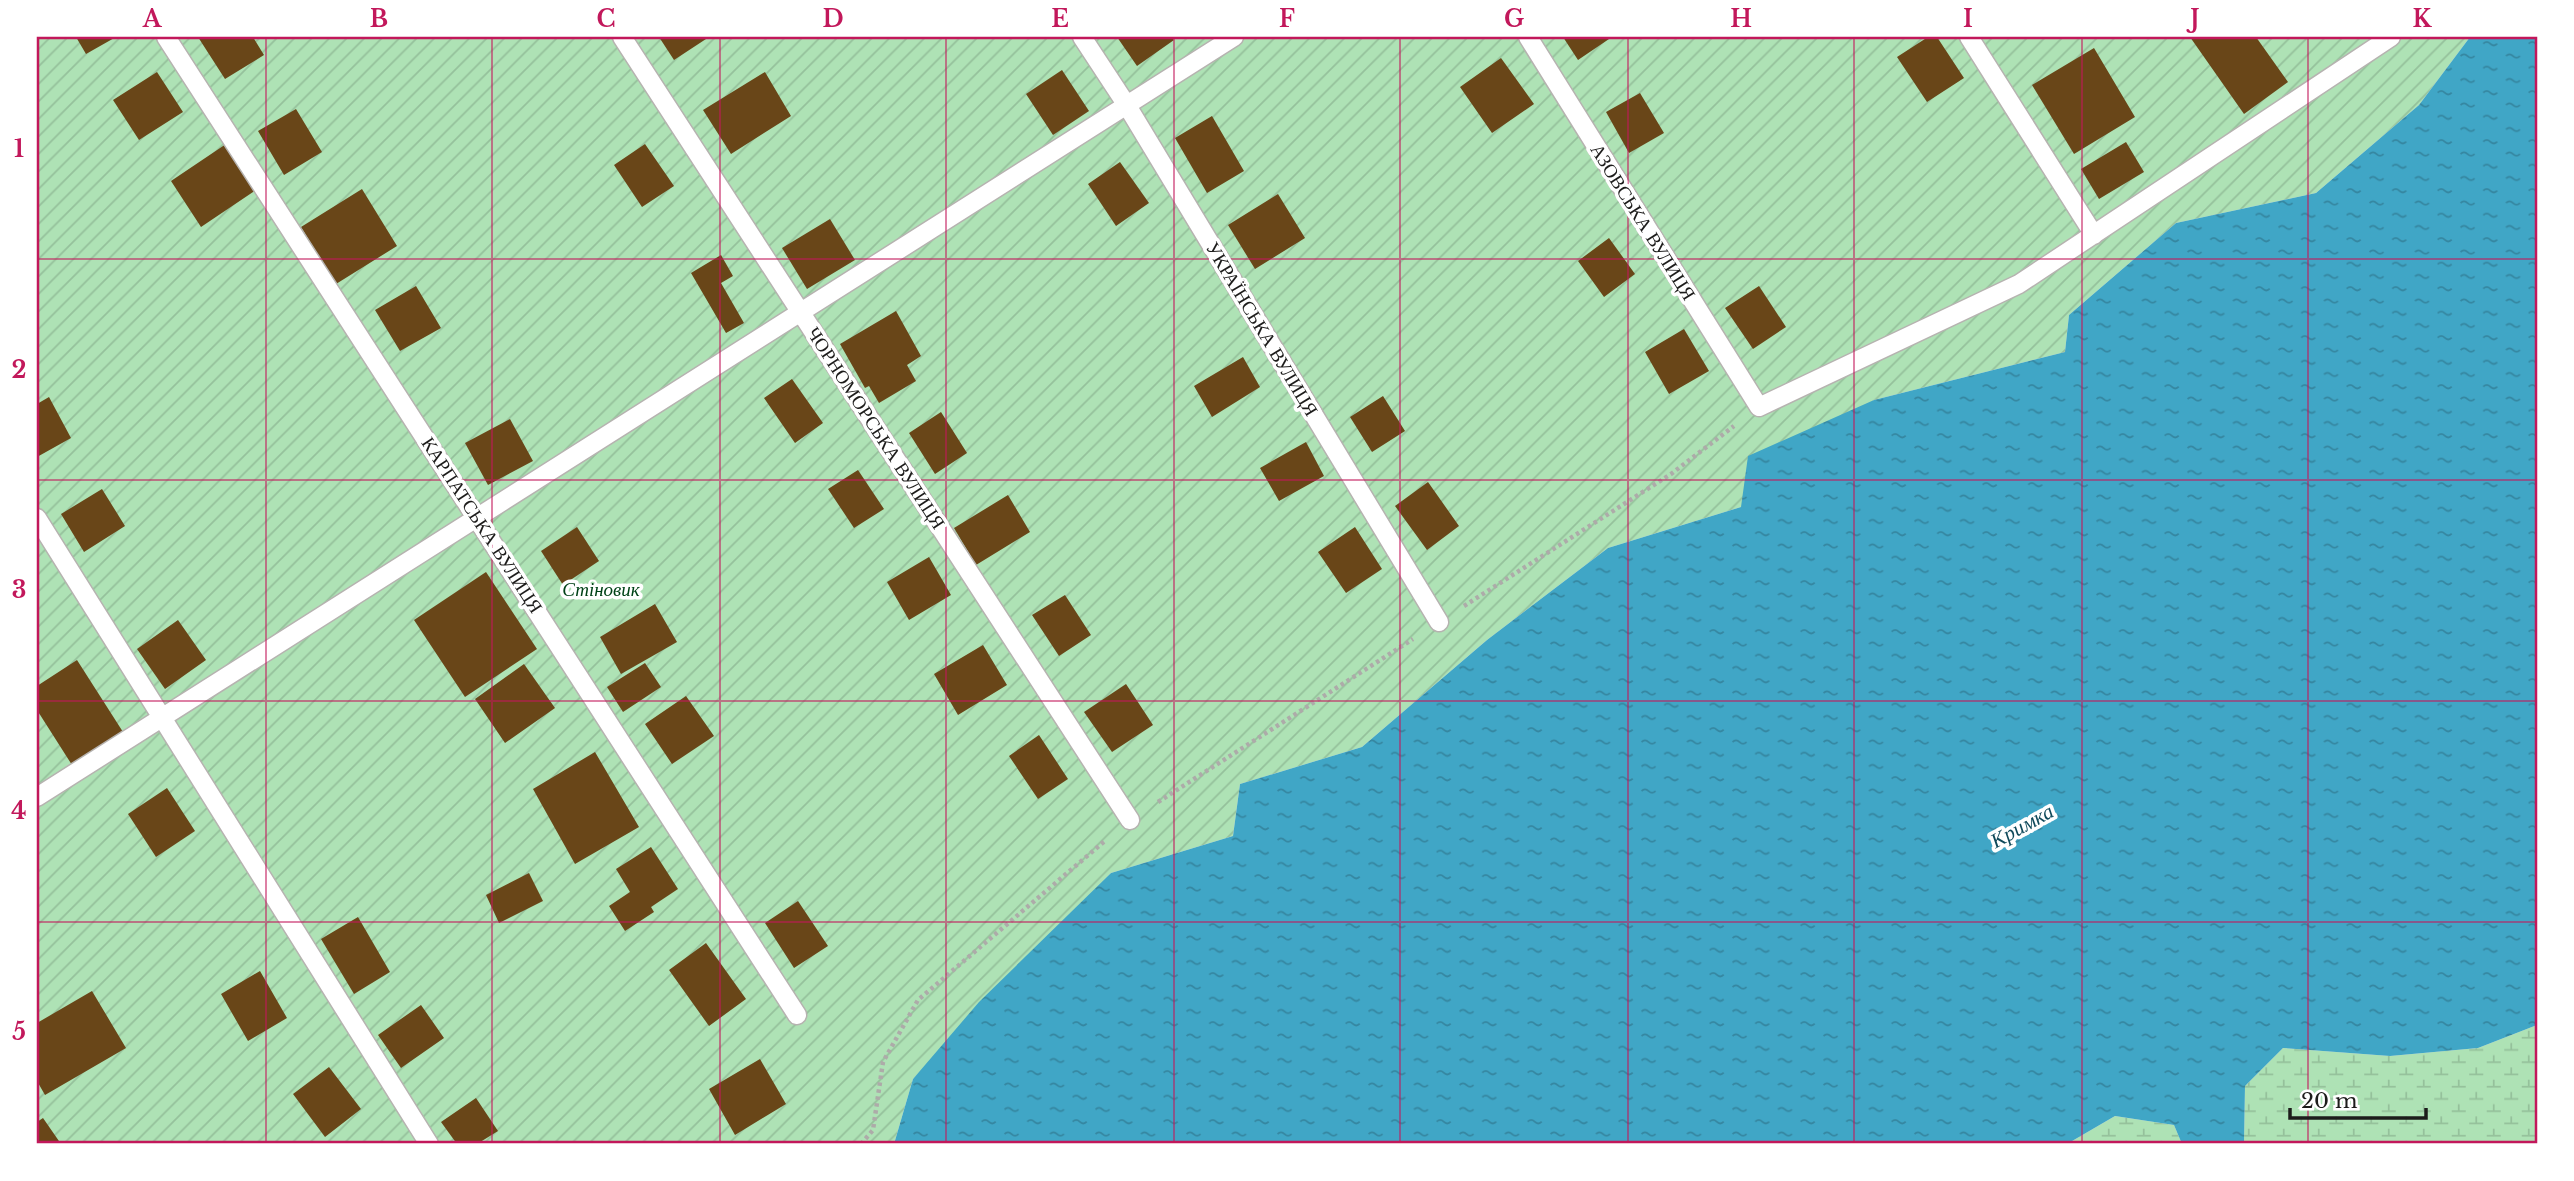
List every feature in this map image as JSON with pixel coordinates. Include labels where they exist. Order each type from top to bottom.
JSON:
[{"type":"lane","name":"КАРПАТСЬКА ВУЛИЦЯ","points":[[166,37],[797,1015]]},
{"type":"lane","name":"ЧОРНОМОРСЬКА ВУЛИЦЯ","points":[[622,37],[1130,820]]},
{"type":"lane","name":"УКРАЇНСЬКА ВУЛИЦЯ","points":[[1082,37],[1126,104],[1439,622]]},
{"type":"lane","points":[[37,797],[1234,37]]},
{"type":"lane","name":"АЗОВСЬКА ВУЛИЦЯ","points":[[1528,37],[1759,407]]},
{"type":"lane","points":[[1969,37],[2094,235]]},
{"type":"lane","points":[[1759,407],[2019,284],[2392,37]]},
{"type":"lane","points":[[37,518],[429,1144]]},
{"type":"path","points":[[861,1144],[873,1130],[883,1062],[918,1000],[1130,820],[1671,474],[1759,407]]},
{"type":"green space","name":"Стіновик","points":[[37,37],[2470,37],[2419,105],[2316,193],[2176,223],[2069,315],[2065,352],[1874,400],[1741,507],[1608,548],[1487,640],[1362,747],[1240,784],[1233,836],[1111,873],[913,1079],[894,1144],[37,1144]]},
{"type":"green space","points":[[2537,1025],[2537,1144],[2244,1144],[2245,1086],[2283,1048],[2390,1056],[2478,1048]]},
{"type":"green space","points":[[2115,1116],[2174,1125],[2182,1144],[2067,1144]]},
{"type":"water","name":"Кримка","points":[[2470,37],[2537,37],[2537,1025],[2478,1048],[2390,1056],[2283,1048],[2245,1086],[2244,1144],[2182,1144],[2174,1125],[2115,1116],[2067,1144],[894,1144],[913,1079],[979,1002],[1111,873],[1233,836],[1240,784],[1362,747],[1487,640],[1608,548],[1741,507],[1748,456],[1874,400],[2065,352],[2069,315],[2176,223],[2316,193],[2419,105]]},
{"type":"building","points":[[76,37],[116,37],[86,54]]},
{"type":"building","points":[[198,37],[253,37],[264,55],[225,79]]},
{"type":"building","points":[[659,37],[704,37],[706,39],[674,60]]},
{"type":"building","points":[[1117,37],[1171,37],[1174,40],[1137,66]]},
{"type":"building","points":[[1563,37],[1607,37],[1609,39],[1578,60]]},
{"type":"building","points":[[1928,37],[1937,37],[1964,78],[1927,102],[1897,57]]},
{"type":"building","points":[[2190,37],[2256,37],[2288,82],[2244,114]]},
{"type":"building","points":[[2094,48],[2135,117],[2074,154],[2032,85]]},
{"type":"building","points":[[1501,58],[1534,104],[1492,133],[1460,87]]},
{"type":"building","points":[[1062,70],[1089,111],[1053,135],[1026,94]]},
{"type":"building","points":[[157,72],[183,112],[139,140],[113,100]]},
{"type":"building","points":[[765,72],[791,116],[731,154],[703,110]]},
{"type":"building","points":[[1640,93],[1664,133],[1629,153],[1606,112]]},
{"type":"building","points":[[296,109],[322,152],[284,175],[258,131]]},
{"type":"building","points":[[1212,116],[1244,171],[1207,193],[1175,138]]},
{"type":"building","points":[[2126,142],[2144,172],[2099,199],[2081,169]]},
{"type":"building","points":[[226,144],[256,190],[201,227],[171,181]]},
{"type":"building","points":[[645,144],[674,186],[642,207],[614,165]]},
{"type":"building","points":[[1120,162],[1149,203],[1116,226],[1088,184]]},
{"type":"building","points":[[362,189],[397,246],[336,284],[301,227]]},
{"type":"building","points":[[1278,194],[1305,238],[1255,269],[1228,225]]},
{"type":"building","points":[[830,219],[855,260],[807,289],[782,248]]},
{"type":"building","points":[[1609,238],[1635,274],[1604,297],[1578,261]]},
{"type":"building","points":[[721,255],[733,276],[721,283],[744,323],[726,333],[691,273]]},
{"type":"building","points":[[416,286],[441,328],[400,351],[375,310]]},
{"type":"building","points":[[1759,286],[1786,327],[1753,349],[1725,308]]},
{"type":"building","points":[[896,311],[921,356],[907,365],[916,381],[879,403],[869,386],[865,388],[840,344]]},
{"type":"building","points":[[1684,329],[1709,371],[1669,394],[1645,352]]},
{"type":"building","points":[[1243,357],[1260,387],[1212,417],[1194,386]]},
{"type":"building","points":[[792,379],[823,423],[795,443],[764,398]]},
{"type":"building","points":[[1383,396],[1405,431],[1372,452],[1350,417]]},
{"type":"building","points":[[49,397],[71,438],[37,457],[37,404]]},
{"type":"building","points":[[941,412],[967,453],[935,474],[909,433]]},
{"type":"building","points":[[510,419],[533,461],[488,485],[465,443]]},
{"type":"building","points":[[1306,442],[1324,476],[1279,501],[1260,468]]},
{"type":"building","points":[[858,470],[884,509],[854,528],[828,489]]},
{"type":"building","points":[[1428,482],[1459,526],[1427,550],[1395,506]]},
{"type":"building","points":[[102,489],[125,526],[84,552],[61,514]]},
{"type":"building","points":[[1008,495],[1030,532],[976,565],[954,528]]},
{"type":"building","points":[[577,527],[599,561],[563,585],[541,551]]},
{"type":"building","points":[[1355,527],[1382,569],[1346,593],[1318,552]]},
{"type":"building","points":[[929,557],[951,595],[909,620],[887,582]]},
{"type":"building","points":[[486,572],[537,649],[465,697],[414,620]]},
{"type":"building","points":[[1065,595],[1091,635],[1059,656],[1032,615]]},
{"type":"building","points":[[655,604],[677,642],[621,674],[600,637]]},
{"type":"building","points":[[178,620],[206,660],[165,689],[137,649]]},
{"type":"building","points":[[983,645],[1007,685],[958,715],[934,674]]},
{"type":"building","points":[[77,660],[123,732],[72,765],[37,710],[37,686]]},
{"type":"building","points":[[645,663],[661,687],[623,712],[607,687]]},
{"type":"building","points":[[524,664],[555,708],[505,743],[475,699]]},
{"type":"building","points":[[1126,684],[1153,725],[1112,752],[1084,712]]},
{"type":"building","points":[[686,696],[714,736],[672,764],[645,724]]},
{"type":"building","points":[[1039,735],[1068,779],[1038,799],[1009,756]]},
{"type":"building","points":[[595,752],[639,827],[575,864],[533,789]]},
{"type":"building","points":[[167,788],[195,831],[156,857],[128,814]]},
{"type":"building","points":[[651,847],[678,889],[651,907],[654,912],[625,931],[609,906],[630,892],[616,869]]},
{"type":"building","points":[[529,873],[543,901],[499,923],[486,895]]},
{"type":"building","points":[[798,901],[828,946],[794,968],[765,923]]},
{"type":"building","points":[[358,917],[390,972],[354,994],[321,939]]},
{"type":"building","points":[[706,943],[746,999],[709,1026],[669,970]]},
{"type":"building","points":[[260,971],[287,1018],[248,1041],[221,994]]},
{"type":"building","points":[[92,991],[126,1048],[45,1095],[37,1081],[37,1023]]},
{"type":"building","points":[[421,1005],[444,1038],[401,1068],[378,1035]]},
{"type":"building","points":[[760,1059],[786,1104],[735,1135],[709,1089]]},
{"type":"building","points":[[329,1067],[361,1109],[325,1137],[293,1094]]},
{"type":"building","points":[[476,1098],[498,1131],[477,1144],[457,1144],[441,1122]]},
{"type":"building","points":[[43,1118],[61,1144],[37,1144],[37,1122]]}]
